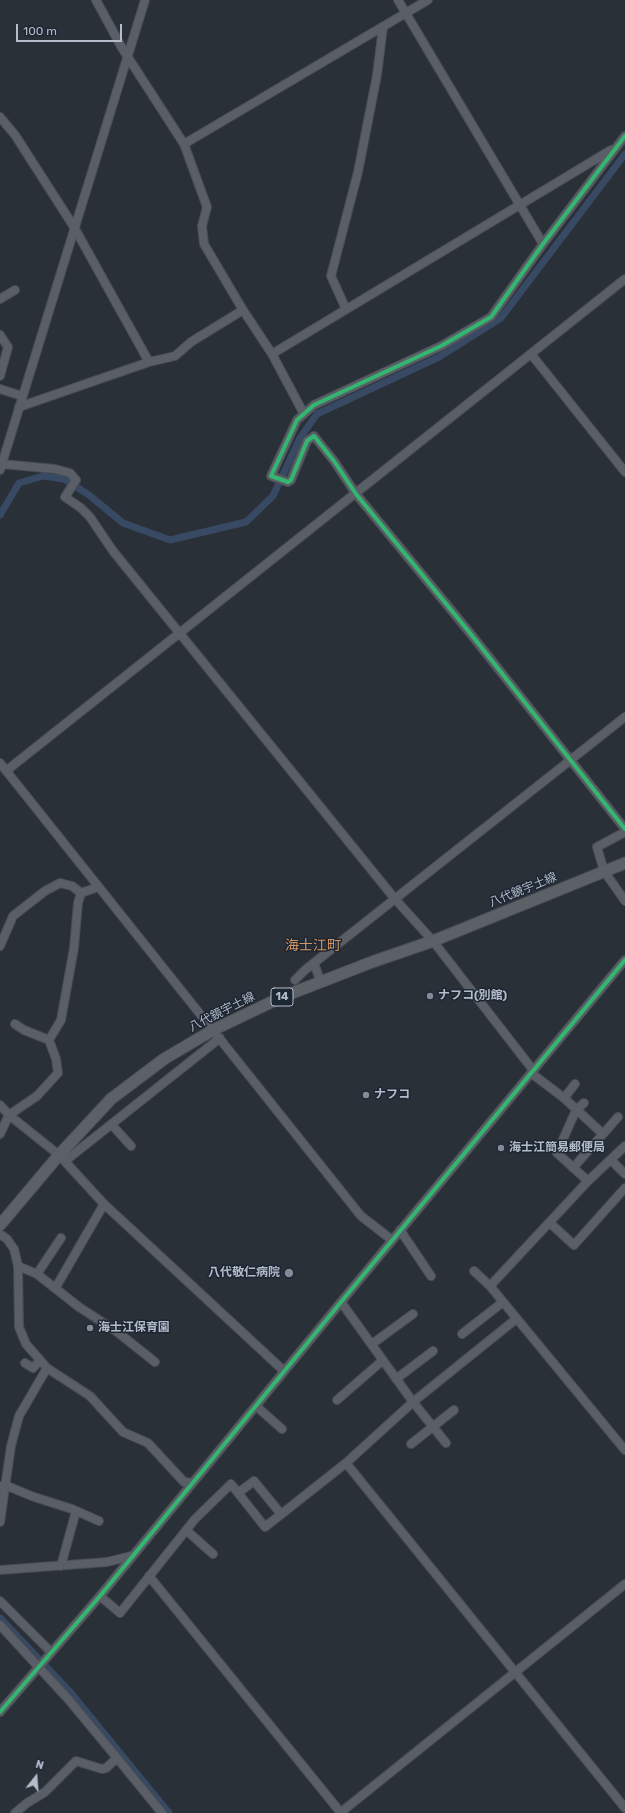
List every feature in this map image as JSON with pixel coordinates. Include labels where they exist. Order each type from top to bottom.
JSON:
[{"type":"main road","name":"八代鏡宇土線","points":[[0,1225],[62,1158],[111,1099],[164,1059],[217,1034],[282,997],[372,962],[433,941],[625,863]]},
{"type":"street","points":[[96,0],[127,56],[184,144],[207,207],[202,226],[204,244],[243,310],[272,354],[304,414]]},
{"type":"street","points":[[145,0],[1,467],[55,469],[70,473],[76,480],[65,497],[81,508],[90,517],[113,552],[180,632],[395,899],[433,941],[532,1072],[564,1098],[603,1134]]},
{"type":"street","points":[[398,0],[543,244]]},
{"type":"street","points":[[184,144],[428,0]]},
{"type":"street","points":[[346,309],[331,276],[358,172],[376,75],[383,27]]},
{"type":"street","points":[[0,117],[15,135],[74,227],[149,362]]},
{"type":"street","points":[[625,136],[543,244],[491,317],[441,346],[314,405],[297,420],[271,476],[288,482],[292,480],[306,441],[314,436],[334,461],[356,494],[470,633],[625,830],[597,847],[604,871],[625,901]]},
{"type":"street","points":[[272,354],[616,148]]},
{"type":"street","points":[[6,771],[625,279]]},
{"type":"street","points":[[0,299],[15,290]]},
{"type":"street","points":[[19,407],[149,362],[175,356],[191,342],[243,310]]},
{"type":"street","points":[[0,335],[8,347],[0,376]]},
{"type":"street","points":[[531,354],[625,472]]},
{"type":"street","points":[[0,389],[22,396]]},
{"type":"street","points":[[295,980],[314,963],[625,717]]},
{"type":"street","points":[[0,763],[324,1167],[361,1216],[392,1240]]},
{"type":"street","points":[[0,946],[12,916],[45,891],[60,883],[72,886],[82,893]]},
{"type":"street","points":[[49,1040],[61,1020],[74,948],[78,903],[82,893],[98,887]]},
{"type":"street","points":[[0,1712],[100,1596],[131,1556],[193,1483],[400,1230],[624,962]]},
{"type":"street","points":[[314,963],[321,983]]},
{"type":"street","points":[[0,1134],[9,1115],[37,1096],[58,1073],[56,1059],[49,1040],[24,1030],[15,1024]]},
{"type":"street","points":[[62,1158],[112,1125],[217,1034]]},
{"type":"street","points":[[564,1098],[575,1084]]},
{"type":"street","points":[[584,1103],[576,1110],[556,1153],[588,1181]]},
{"type":"street","points":[[0,1105],[9,1115],[62,1158],[104,1204],[284,1371]]},
{"type":"street","points":[[573,1168],[618,1118]]},
{"type":"street","points":[[112,1125],[131,1146]]},
{"type":"street","points":[[490,1286],[588,1181],[625,1147]]},
{"type":"street","points":[[611,1160],[625,1174]]},
{"type":"street","points":[[550,1223],[574,1245],[625,1188]]},
{"type":"street","points":[[56,1287],[104,1204]]},
{"type":"street","points":[[400,1230],[431,1276]]},
{"type":"street","points":[[0,1234],[8,1239],[14,1249],[18,1266],[19,1327],[26,1344],[47,1368],[90,1396],[123,1432],[148,1443],[184,1482],[193,1483]]},
{"type":"street","points":[[37,1274],[61,1238]]},
{"type":"street","points":[[18,1266],[37,1274],[56,1287],[59,1292],[116,1331],[154,1362]]},
{"type":"street","points":[[474,1270],[490,1286],[625,1450]]},
{"type":"street","points":[[341,1302],[372,1344],[382,1361],[446,1443]]},
{"type":"street","points":[[462,1334],[503,1302]]},
{"type":"street","points":[[372,1344],[413,1314]]},
{"type":"street","points":[[100,1596],[120,1613],[194,1519],[231,1484],[265,1527],[346,1463],[413,1402],[516,1319]]},
{"type":"street","points":[[396,1379],[433,1351]]},
{"type":"street","points":[[25,1363],[33,1368],[40,1360]]},
{"type":"street","points":[[337,1400],[382,1361]]},
{"type":"street","points":[[0,1522],[2,1486],[19,1416],[47,1368]]},
{"type":"street","points":[[256,1406],[282,1429]]},
{"type":"street","points":[[411,1444],[433,1425],[454,1410]]},
{"type":"street","points":[[346,1463],[625,1808]]},
{"type":"street","points":[[238,1493],[254,1478],[281,1514]]},
{"type":"street","points":[[2,1486],[76,1511],[98,1521]]},
{"type":"street","points":[[61,1566],[76,1511]]},
{"type":"street","points":[[186,1530],[213,1554]]},
{"type":"street","points":[[0,1570],[107,1562],[131,1556]]},
{"type":"street","points":[[149,1576],[341,1813],[625,1584]]},
{"type":"street","points":[[0,1601],[50,1653]]},
{"type":"street","points":[[0,1625],[40,1664],[162,1813]]},
{"type":"street","points":[[15,1813],[27,1803],[45,1792],[76,1761],[102,1769],[106,1768],[117,1758]]},
{"type":"waterway","points":[[0,515],[19,483],[43,476],[64,479],[89,495],[123,523],[170,540],[246,522],[273,496],[300,438],[317,414],[439,357],[501,318],[625,154]]},
{"type":"waterway","points":[[0,1618],[71,1693],[169,1813]]},
{"type":"cycle path","points":[[625,136],[543,244],[491,317],[441,346],[314,405],[297,420],[271,476],[288,482],[291,480],[307,441],[314,436],[334,461],[356,494],[470,633],[625,829]]},
{"type":"cycle path","points":[[0,1712],[100,1596],[341,1302],[625,960]]},
{"type":"place","name":"ナフコ(別館)","points":[[430,996]]},
{"type":"place","name":"ナフコ","points":[[366,1095]]},
{"type":"place","name":"海士江簡易郵便局","points":[[501,1148]]},
{"type":"place","name":"八代敬仁病院","points":[[289,1273]]},
{"type":"place","name":"海士江保育園","points":[[90,1328]]},
{"type":"district","name":"海士江町","points":[[313,946]]}]
